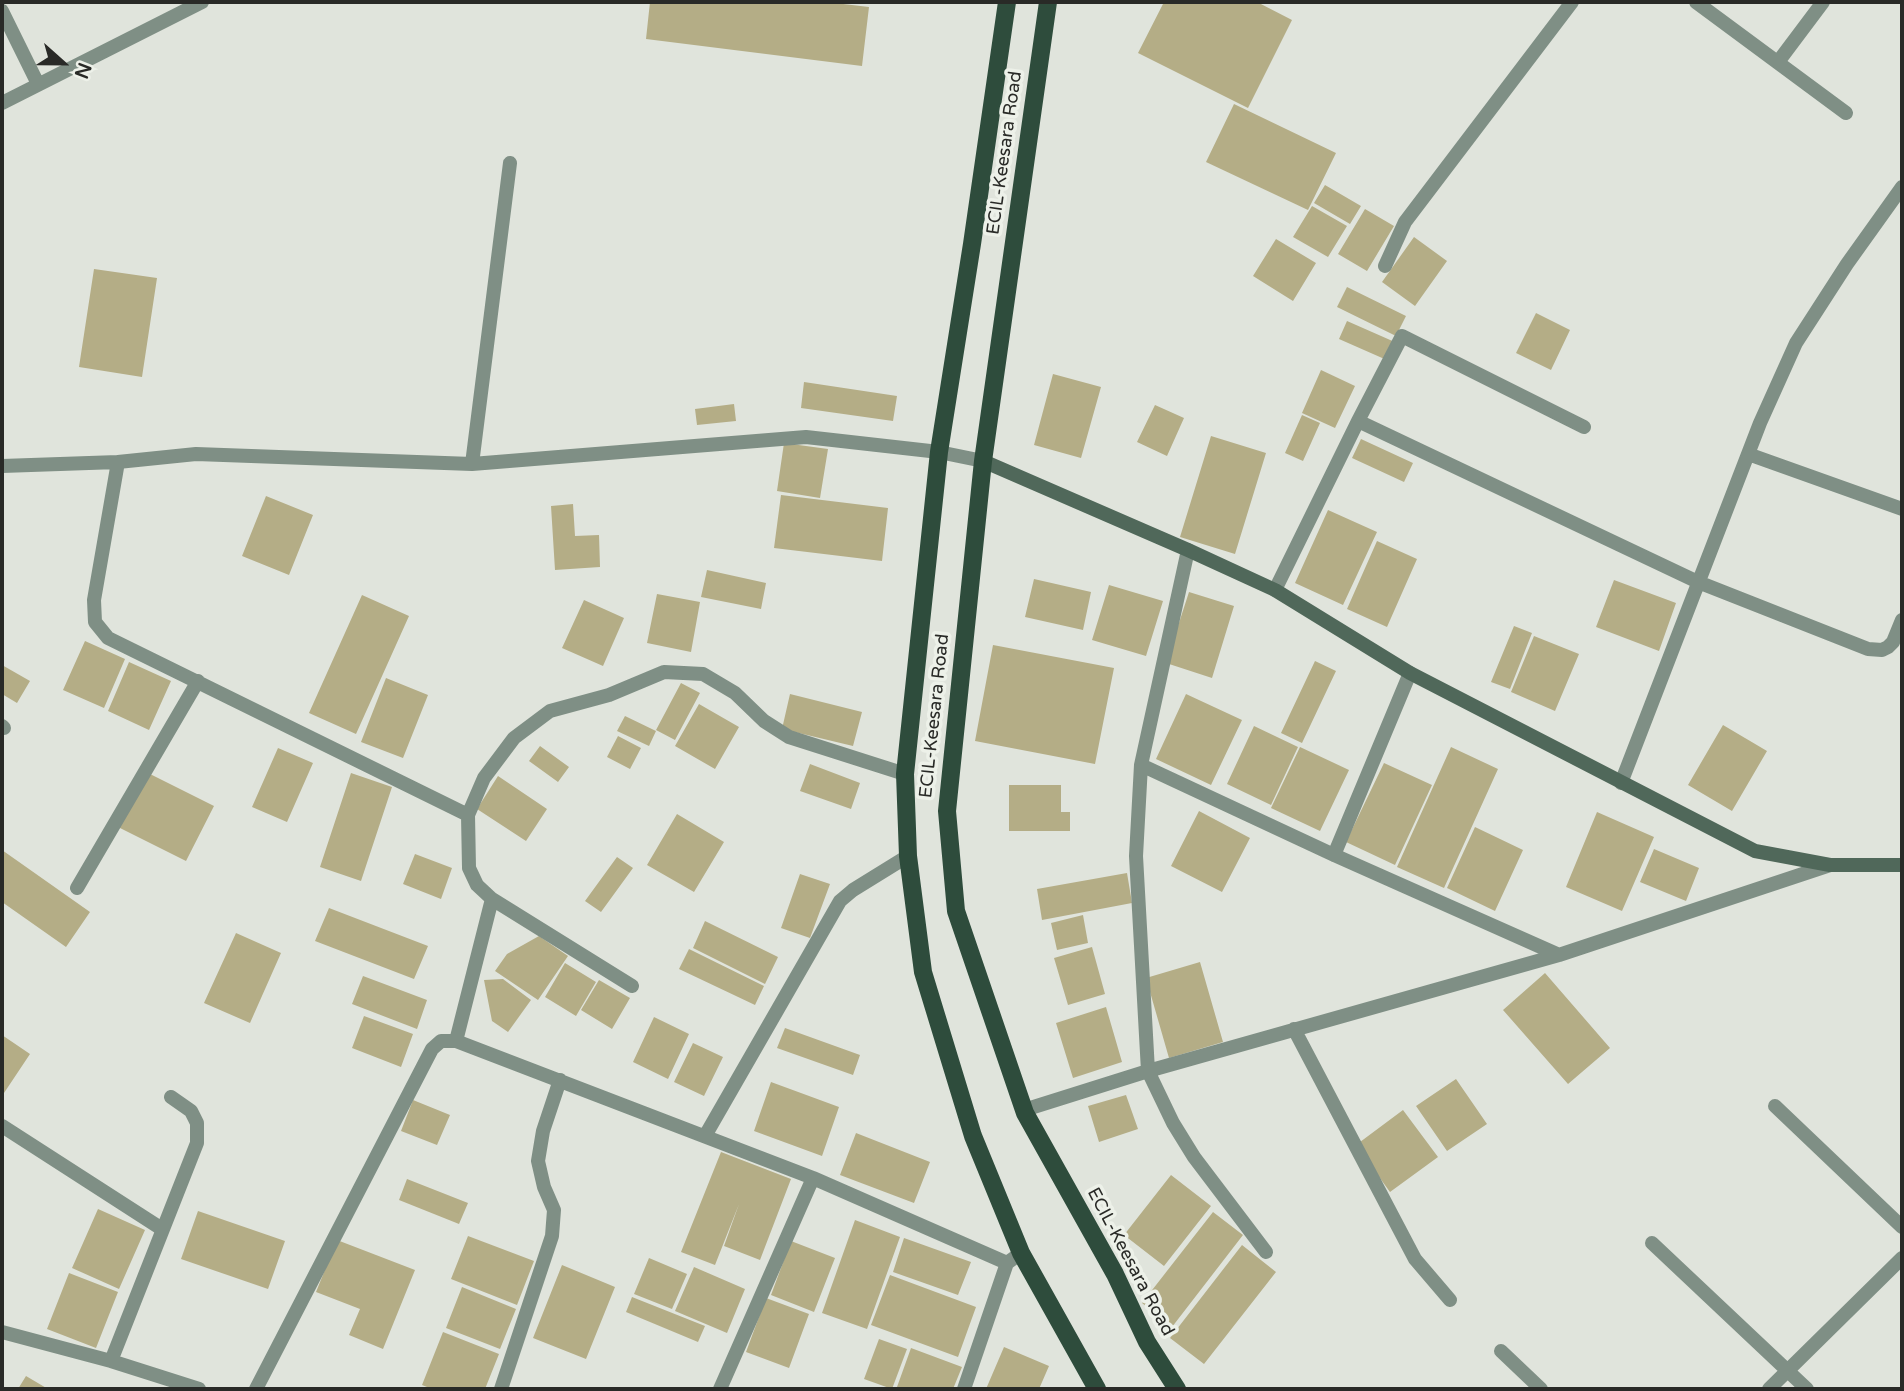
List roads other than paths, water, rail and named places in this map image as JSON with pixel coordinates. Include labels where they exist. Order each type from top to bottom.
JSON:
[{"type":"main road","name":"ECIL-Keesara Road","points":[[1007,2],[939,452],[905,774],[908,856],[923,972],[1014,1258],[1097,1389]]},
{"type":"main road","name":"ECIL-Keesara Road","points":[[1048,2],[983,461],[947,811],[956,911],[1024,1110],[1115,1274],[1147,1342],[1177,1389]]},
{"type":"street","points":[[2,103],[202,2]]},
{"type":"street","points":[[1385,266],[1405,222],[1572,2]]},
{"type":"street","points":[[1696,2],[1846,113]]},
{"type":"street","points":[[1778,62],[1823,2]]},
{"type":"street","points":[[2,11],[38,85]]},
{"type":"street","points":[[472,464],[510,163]]},
{"type":"street","points":[[1621,783],[1760,423],[1796,343],[1847,264],[1902,187]]},
{"type":"street","points":[[1275,590],[1402,336],[1584,426]]},
{"type":"street","points":[[1358,421],[1698,582],[1875,650],[1882,650],[1893,642],[1902,620]]},
{"type":"street","points":[[2,466],[118,462],[196,453],[472,464],[806,437],[939,452],[983,461],[1275,590],[1410,673],[1755,851],[1830,865],[1902,865]]},
{"type":"street","points":[[1748,454],[1902,509]]},
{"type":"street","points":[[118,462],[94,600],[95,622],[108,638],[468,816]]},
{"type":"street","points":[[1188,550],[1141,765],[1136,856],[1148,1071],[1173,1123],[1194,1157],[1266,1252]]},
{"type":"street","points":[[632,986],[492,899],[477,885],[469,868],[468,816],[484,778],[514,738],[532,724],[551,711],[609,695],[664,672],[703,674],[735,693],[764,722],[789,737],[905,774]]},
{"type":"street","points":[[1334,855],[1410,673]]},
{"type":"street","points":[[77,888],[198,681]]},
{"type":"street","points":[[1141,765],[1559,955]]},
{"type":"street","points":[[705,1136],[841,901],[853,890],[908,856]]},
{"type":"street","points":[[1024,1110],[1148,1071],[1559,955],[1830,865]]},
{"type":"street","points":[[456,1041],[492,899]]},
{"type":"street","points":[[1294,1029],[1415,1259],[1450,1300]]},
{"type":"street","points":[[256,1389],[432,1049],[441,1041],[456,1041],[1014,1258],[964,1389]]},
{"type":"street","points":[[501,1389],[552,1236],[554,1210],[544,1187],[538,1161],[542,1131],[560,1080]]},
{"type":"street","points":[[111,1361],[197,1143],[197,1123],[191,1111],[171,1097]]},
{"type":"street","points":[[1776,1106],[1902,1227]]},
{"type":"street","points":[[2,1126],[162,1229]]},
{"type":"street","points":[[720,1389],[813,1178]]},
{"type":"street","points":[[1652,1242],[1807,1389]]},
{"type":"street","points":[[1769,1389],[1902,1258]]},
{"type":"street","points":[[2,1332],[111,1361],[192,1388]]},
{"type":"street","points":[[1501,1350],[1541,1389]]}]
